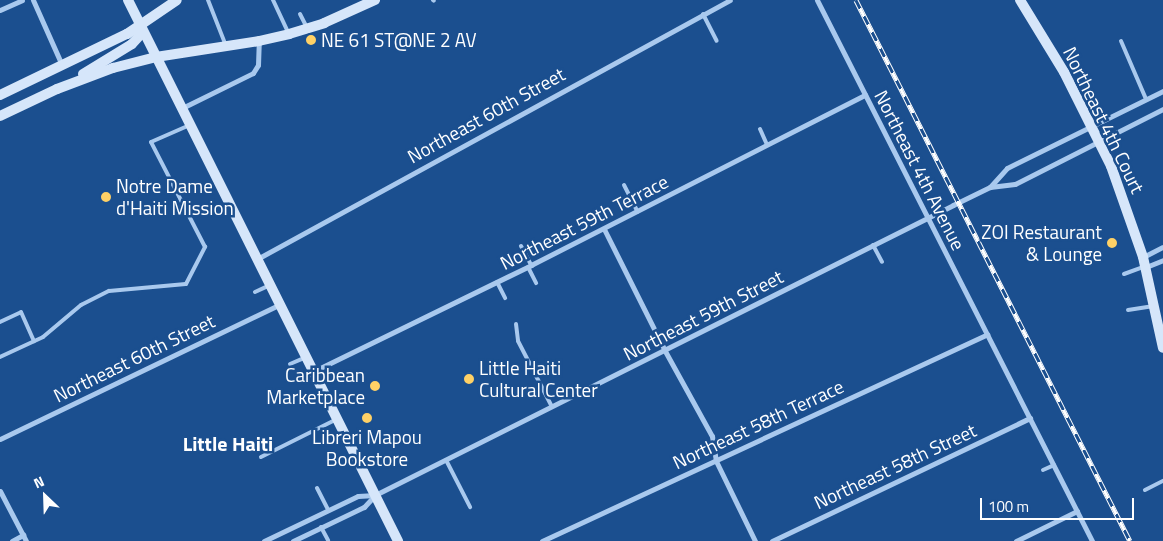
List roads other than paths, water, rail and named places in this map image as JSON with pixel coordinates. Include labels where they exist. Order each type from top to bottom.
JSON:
[{"type":"main road","points":[[128,0],[398,541]]},
{"type":"main road","points":[[0,95],[141,26],[177,0]]},
{"type":"main road","points":[[0,116],[57,89],[113,68],[156,57],[259,41],[289,34],[375,0]]},
{"type":"main road","name":"Northeast 4th Court","points":[[1020,0],[1057,60],[1099,142],[1121,191],[1145,263],[1154,306],[1160,322],[1163,348]]},
{"type":"main road","points":[[57,89],[132,44],[141,34],[141,26]]},
{"type":"street","points":[[0,10],[22,0]]},
{"type":"street","points":[[33,0],[62,66]]},
{"type":"street","name":"Northeast 60th Street","points":[[257,259],[730,0]]},
{"type":"street","name":"Northeast 4th Avenue","points":[[817,0],[1092,541]]},
{"type":"street","points":[[181,108],[253,73],[258,65],[259,41]]},
{"type":"street","name":"Northeast 59th Street","points":[[990,187],[1007,168],[1163,91]]},
{"type":"street","name":"Northeast 59th Terrace","points":[[314,371],[638,212],[865,95]]},
{"type":"street","name":"Northeast 59th Street","points":[[293,541],[364,506],[376,495],[927,218],[990,187],[1015,184],[1163,109]]},
{"type":"street","points":[[604,229],[665,351],[712,436],[716,461],[755,541]]},
{"type":"street","points":[[1145,263],[1163,247]]},
{"type":"street","points":[[1145,263],[1163,260]]},
{"type":"street","name":"Northeast 60th Street","points":[[0,439],[280,304]]},
{"type":"street","name":"Northeast 58th Terrace","points":[[542,541],[987,334]]},
{"type":"street","name":"Northeast 58th Street","points":[[772,541],[1030,418]]},
{"type":"street","points":[[0,491],[24,538],[12,541]]},
{"type":"street","name":"Northeast 59th Street","points":[[264,541],[358,496],[376,495]]},
{"type":"street","points":[[1016,541],[1077,511]]},
{"type":"lane","points":[[208,0],[226,46]]},
{"type":"lane","points":[[273,0],[289,34]]},
{"type":"lane","points":[[300,14],[307,28]]},
{"type":"lane","points":[[703,14],[717,41]]},
{"type":"lane","points":[[1120,41],[1146,99]]},
{"type":"lane","points":[[0,357],[43,337],[81,304],[109,291],[186,284],[205,247],[152,142],[190,125]]},
{"type":"lane","points":[[760,129],[767,145]]},
{"type":"lane","points":[[624,185],[638,212]]},
{"type":"lane","points":[[874,245],[882,262]]},
{"type":"lane","points":[[521,246],[536,283]]},
{"type":"lane","points":[[1124,274],[1145,263]]},
{"type":"lane","points":[[497,282],[505,298]]},
{"type":"lane","points":[[255,292],[270,285]]},
{"type":"lane","points":[[1128,310],[1154,306]]},
{"type":"lane","points":[[0,322],[21,312],[34,341]]},
{"type":"lane","points":[[516,324],[518,341],[552,407]]},
{"type":"lane","points":[[290,364],[306,357]]},
{"type":"lane","points":[[261,458],[338,419]]},
{"type":"lane","points":[[446,460],[470,507]]},
{"type":"lane","points":[[1044,470],[1054,465]]},
{"type":"lane","points":[[1145,490],[1163,481]]},
{"type":"lane","points":[[318,488],[328,510]]},
{"type":"lane","points":[[321,527],[328,540]]},
{"type":"railway","points":[[856,0],[1130,541]]},
{"type":"place","name":"NE 61 ST@NE 2 AV","points":[[311,40]]},
{"type":"place","name":"Notre Dame d'Haiti Mission","points":[[106,197]]},
{"type":"place","name":"ZOI Restaurant & Lounge","points":[[1112,243]]},
{"type":"place","name":"Little Haiti Cultural Center","points":[[469,379]]},
{"type":"place","name":"Caribbean Marketplace","points":[[375,386]]},
{"type":"place","name":"Libreri Mapou Bookstore","points":[[367,418]]},
{"type":"district","name":"Little Haiti","points":[[228,443]]}]
